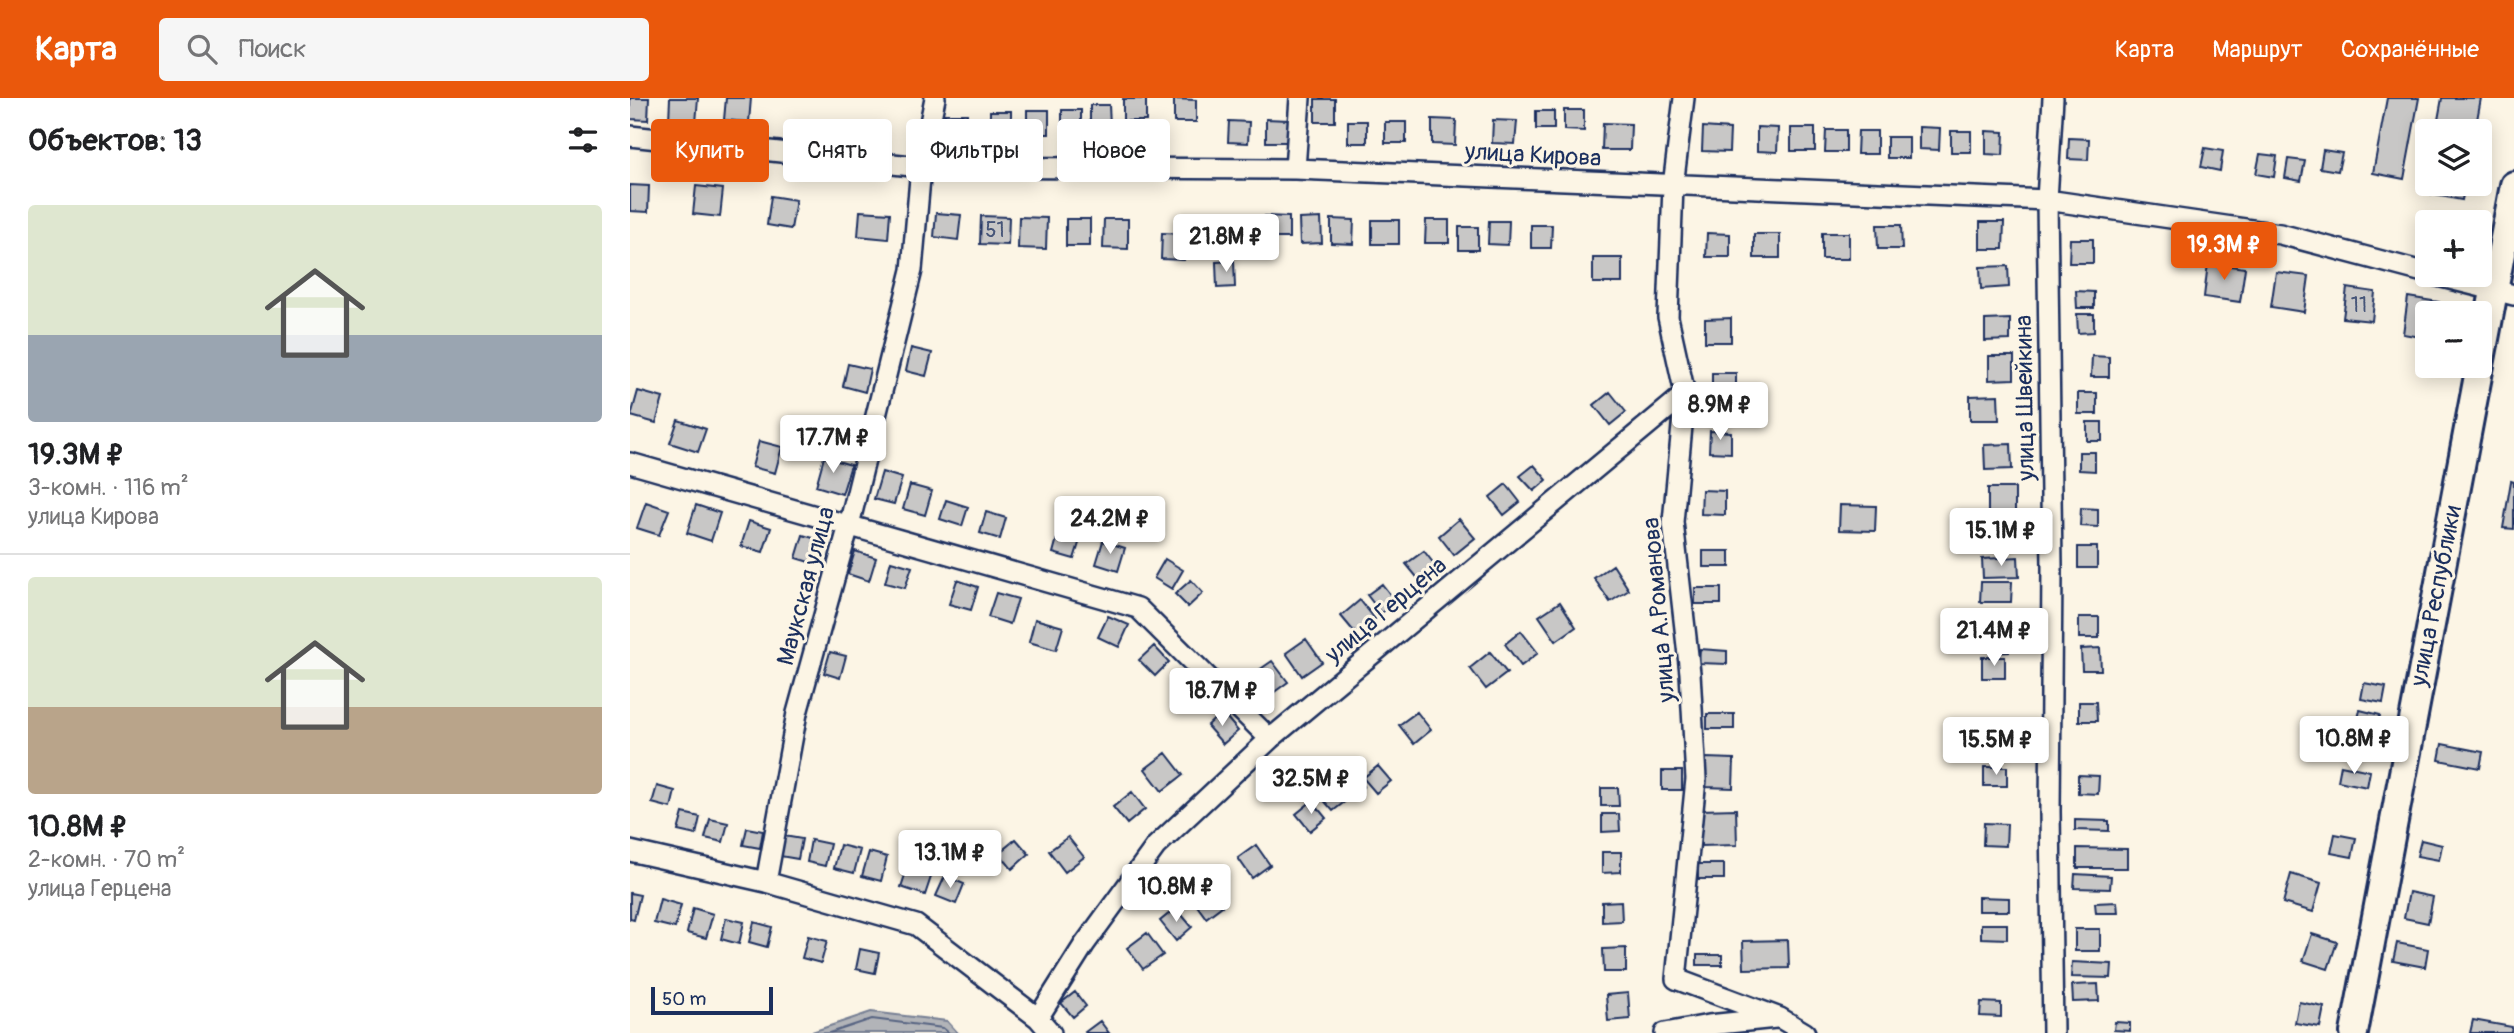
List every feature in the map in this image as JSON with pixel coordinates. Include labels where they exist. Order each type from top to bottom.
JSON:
[{"type":"main road","name":"улица Республики","points":[[2354,1033],[2504,293],[2514,185]]},
{"type":"street","name":"Маукская улица","points":[[930,119],[934,98]]},
{"type":"street","points":[[1295,169],[1300,98]]},
{"type":"street","name":"улица А.Романова","points":[[1684,98],[1673,186],[1668,317],[1685,394],[1673,522],[1690,673],[1696,779],[1676,979],[1780,1018],[1805,1033]]},
{"type":"street","name":"улица Швейкина","points":[[2053,98],[2047,200],[2052,568],[2050,812],[2053,1033]]},
{"type":"street","name":"улица Кирова","points":[[630,136],[906,165]]},
{"type":"street","name":"улица Кирова","points":[[1043,168],[1295,169],[2047,200],[2280,234],[2415,270]]},
{"type":"street","name":"Маукская улица","points":[[766,882],[797,713],[849,525],[912,270],[920,182]]},
{"type":"street","points":[[2481,287],[2504,293]]},
{"type":"street","name":"улица Герцена","points":[[1038,1018],[1084,945],[1156,846],[1270,739],[1685,394]]},
{"type":"street","points":[[630,463],[1138,608],[1270,739]]},
{"type":"street","points":[[630,851],[766,882],[916,925],[1038,1018],[1051,1033]]},
{"type":"street","points":[[1665,1033],[1709,1025],[1780,1018]]},
{"type":"water","points":[[871,1012],[947,1021],[958,1033],[809,1033]]},
{"type":"building","points":[[630,98],[649,98],[648,120],[630,119]]},
{"type":"building","points":[[670,98],[698,98],[696,119],[669,119]]},
{"type":"building","points":[[726,98],[751,98],[749,119],[724,119]]},
{"type":"building","points":[[2387,98],[2419,98],[2404,179],[2373,173]]},
{"type":"building","points":[[2442,98],[2481,98],[2477,119],[2438,119]]},
{"type":"building","points":[[1123,99],[1146,99],[1146,119],[1123,119]]},
{"type":"building","points":[[1174,99],[1196,100],[1196,122],[1174,122]]},
{"type":"building","points":[[1315,99],[1335,99],[1335,122],[1315,122]]},
{"type":"building","points":[[1090,105],[1109,105],[1110,119],[1090,119]]},
{"type":"building","points":[[1027,110],[1049,110],[1049,134],[1043,134],[1043,119],[1027,119]]},
{"type":"building","points":[[1062,110],[1081,110],[1081,119],[1062,119]]},
{"type":"building","points":[[1564,110],[1584,110],[1584,131],[1564,130]]},
{"type":"building","points":[[990,111],[1011,111],[1011,119],[990,119]]},
{"type":"building","points":[[1536,111],[1554,111],[1554,129],[1536,129]]},
{"type":"building","points":[[945,114],[967,114],[967,119],[945,119]]},
{"type":"building","points":[[1266,119],[1288,120],[1288,142],[1266,142]]},
{"type":"building","points":[[1432,119],[1456,120],[1455,145],[1432,144]]},
{"type":"building","points":[[1493,120],[1517,121],[1515,144],[1492,143]]},
{"type":"building","points":[[1229,121],[1249,122],[1248,143],[1228,142]]},
{"type":"building","points":[[1348,121],[1367,121],[1367,143],[1348,143]]},
{"type":"building","points":[[1385,122],[1406,122],[1406,143],[1385,143]]},
{"type":"building","points":[[1603,123],[1631,124],[1630,150],[1602,150]]},
{"type":"building","points":[[1703,127],[1730,129],[1729,152],[1702,151]]},
{"type":"building","points":[[1757,127],[1778,128],[1777,152],[1757,151]]},
{"type":"building","points":[[1919,127],[1940,128],[1939,150],[1919,149]]},
{"type":"building","points":[[1791,128],[1815,128],[1815,151],[1791,151]]},
{"type":"building","points":[[1826,130],[1846,130],[1846,152],[1825,152]]},
{"type":"building","points":[[1858,131],[1877,131],[1877,154],[1857,154]]},
{"type":"building","points":[[1951,131],[1971,131],[1971,152],[1951,152]]},
{"type":"building","points":[[1986,131],[2004,132],[2003,155],[1986,154]]},
{"type":"building","points":[[1887,137],[1909,137],[1909,158],[1887,158]]},
{"type":"building","points":[[2069,138],[2089,139],[2088,160],[2068,159]]},
{"type":"building","points":[[2205,148],[2223,151],[2220,171],[2201,167]]},
{"type":"building","points":[[2323,150],[2342,153],[2338,171],[2320,168]]},
{"type":"building","points":[[2260,154],[2277,156],[2274,177],[2256,174]]},
{"type":"building","points":[[2288,159],[2305,161],[2301,181],[2285,178]]},
{"type":"building","points":[[630,185],[649,186],[648,212],[630,211]]},
{"type":"building","points":[[696,186],[723,189],[720,217],[693,214]]},
{"type":"building","points":[[771,196],[796,200],[791,229],[767,225]]},
{"type":"building","points":[[2440,196],[2463,196],[2462,200]]},
{"type":"building","points":[[860,211],[890,213],[888,239],[858,236]]},
{"type":"building","points":[[936,213],[961,215],[958,240],[934,237]]},
{"type":"building","points":[[981,216],[1009,217],[1008,245],[980,244]]},
{"type":"building","points":[[1265,216],[1289,217],[1289,238],[1264,238]]},
{"type":"building","points":[[1019,217],[1047,218],[1046,249],[1018,248]]},
{"type":"building","points":[[1321,218],[1322,243],[1300,244],[1299,219]]},
{"type":"building","points":[[1066,219],[1090,219],[1090,246],[1066,246]]},
{"type":"building","points":[[1104,219],[1128,219],[1128,249],[1103,248]]},
{"type":"building","points":[[1331,219],[1354,220],[1353,244],[1331,243]]},
{"type":"building","points":[[1250,220],[1251,246],[1227,247],[1227,221]]},
{"type":"building","points":[[1372,220],[1399,220],[1399,244],[1372,244]]},
{"type":"building","points":[[1426,220],[1449,220],[1449,243],[1425,243]]},
{"type":"building","points":[[1489,221],[1509,221],[1508,245],[1488,244]]},
{"type":"building","points":[[1980,222],[2004,222],[2003,249],[1980,249]]},
{"type":"building","points":[[1531,225],[1552,225],[1551,248],[1531,248]]},
{"type":"building","points":[[1877,225],[1901,225],[1902,249],[1878,249]]},
{"type":"building","points":[[1459,227],[1478,227],[1478,250],[1459,250]]},
{"type":"building","points":[[1162,233],[1185,234],[1184,260],[1161,259]]},
{"type":"building","points":[[1707,233],[1730,234],[1730,257],[1706,257]]},
{"type":"building","points":[[1822,233],[1849,233],[1849,259],[1822,259]]},
{"type":"building","points":[[1754,234],[1780,234],[1780,258],[1754,258]]},
{"type":"building","points":[[2070,239],[2093,239],[2093,263],[2069,263]]},
{"type":"building","points":[[1593,258],[1622,258],[1622,283],[1593,283]]},
{"type":"building","points":[[1234,261],[1235,287],[1217,288],[1216,262]]},
{"type":"building","points":[[2208,263],[2245,268],[2240,302],[2204,297]]},
{"type":"building","points":[[2008,266],[2009,287],[1981,289],[1980,267]]},
{"type":"building","points":[[2276,272],[2309,276],[2304,312],[2271,307]]},
{"type":"building","points":[[2347,288],[2375,292],[2372,321],[2343,318]]},
{"type":"building","points":[[2076,291],[2094,292],[2094,308],[2077,308]]},
{"type":"building","points":[[2408,297],[2433,301],[2415,301],[2415,336],[2403,334]]},
{"type":"building","points":[[2077,314],[2094,314],[2094,332],[2078,333]]},
{"type":"building","points":[[1731,318],[1731,342],[1705,342],[1705,319]]},
{"type":"building","points":[[2010,319],[2010,340],[1985,341],[1985,320]]},
{"type":"building","points":[[911,348],[932,353],[926,376],[906,371]]},
{"type":"building","points":[[1989,356],[2014,356],[2014,379],[1989,380]]},
{"type":"building","points":[[2092,356],[2109,357],[2109,377],[2091,377]]},
{"type":"building","points":[[848,364],[870,369],[865,392],[843,386]]},
{"type":"building","points":[[1712,373],[1736,373],[1736,397],[1712,397]]},
{"type":"building","points":[[638,391],[663,398],[656,423],[631,416]]},
{"type":"building","points":[[1610,392],[1626,412],[1610,425],[1594,405]]},
{"type":"building","points":[[2078,393],[2097,393],[2097,414],[2078,414]]},
{"type":"building","points":[[1998,395],[1999,420],[1970,420],[1970,396]]},
{"type":"building","points":[[678,420],[706,429],[698,452],[670,443]]},
{"type":"building","points":[[2087,422],[2102,422],[2102,441],[2087,441]]},
{"type":"building","points":[[1710,431],[1731,432],[1731,453],[1709,452]]},
{"type":"building","points":[[759,441],[782,447],[775,473],[752,467]]},
{"type":"building","points":[[2011,444],[2012,469],[1985,470],[1984,445]]},
{"type":"building","points":[[2079,452],[2095,452],[2095,471],[2079,470]]},
{"type":"building","points":[[824,457],[851,465],[842,494],[816,486]]},
{"type":"building","points":[[1534,465],[1547,480],[1534,491],[1520,476]]},
{"type":"building","points":[[882,472],[902,478],[894,504],[874,499]]},
{"type":"building","points":[[2511,481],[2514,482],[2514,529],[2503,528]]},
{"type":"building","points":[[1506,484],[1520,502],[1504,515],[1490,497]]},
{"type":"building","points":[[910,485],[932,491],[925,515],[903,509]]},
{"type":"building","points":[[1988,488],[2015,488],[2015,517],[1988,517]]},
{"type":"building","points":[[1702,490],[1725,491],[1725,515],[1701,514]]},
{"type":"building","points":[[946,500],[968,507],[962,526],[940,519]]},
{"type":"building","points":[[646,502],[669,510],[659,535],[637,528]]},
{"type":"building","points":[[696,505],[720,513],[711,541],[687,533]]},
{"type":"building","points":[[1840,505],[1876,506],[1875,531],[1839,530]]},
{"type":"building","points":[[2081,508],[2098,509],[2098,527],[2080,526]]},
{"type":"building","points":[[986,512],[1006,518],[1000,539],[980,533]]},
{"type":"building","points":[[1459,519],[1475,538],[1454,555],[1439,536]]},
{"type":"building","points":[[749,521],[771,528],[763,552],[741,546]]},
{"type":"building","points":[[1059,531],[1081,537],[1074,559],[1053,553]]},
{"type":"building","points":[[803,535],[826,542],[819,565],[796,558]]},
{"type":"building","points":[[1103,541],[1125,548],[1118,571],[1096,564]]},
{"type":"building","points":[[2078,547],[2097,547],[2097,568],[2078,568]]},
{"type":"building","points":[[855,551],[876,558],[869,581],[848,574]]},
{"type":"building","points":[[1424,551],[1438,569],[1421,582],[1406,564]]},
{"type":"building","points":[[1703,551],[1730,551],[1730,567],[1703,567]]},
{"type":"building","points":[[2018,557],[2019,577],[1983,578],[1982,559]]},
{"type":"building","points":[[1165,559],[1183,570],[1172,589],[1154,578]]},
{"type":"building","points":[[891,561],[912,567],[905,588],[885,583]]},
{"type":"building","points":[[1613,565],[1629,590],[1610,602],[1594,578]]},
{"type":"building","points":[[957,580],[978,587],[971,610],[949,604]]},
{"type":"building","points":[[1191,580],[1203,593],[1188,607],[1175,594]]},
{"type":"building","points":[[1981,582],[2012,582],[2011,602],[1980,602]]},
{"type":"building","points":[[1382,584],[1396,602],[1381,613],[1367,595]]},
{"type":"building","points":[[1695,588],[1721,588],[1721,604],[1695,604]]},
{"type":"building","points":[[996,593],[1018,599],[1010,624],[988,617]]},
{"type":"building","points":[[1360,600],[1375,619],[1356,634],[1341,616]]},
{"type":"building","points":[[1560,602],[1576,627],[1556,641],[1539,616]]},
{"type":"building","points":[[1108,616],[1129,625],[1119,647],[1098,637]]},
{"type":"building","points":[[2079,617],[2099,617],[2099,638],[2079,638]]},
{"type":"building","points":[[1035,619],[1063,627],[1056,650],[1029,642]]},
{"type":"building","points":[[2008,629],[2009,652],[1990,653],[1989,630]]},
{"type":"building","points":[[1521,631],[1538,653],[1521,666],[1505,644]]},
{"type":"building","points":[[1306,639],[1322,662],[1302,676],[1286,653]]},
{"type":"building","points":[[1154,646],[1169,662],[1155,676],[1139,660]]},
{"type":"building","points":[[2100,648],[2101,670],[2082,670],[2081,649]]},
{"type":"building","points":[[1700,649],[1727,651],[1727,664],[1699,663]]},
{"type":"building","points":[[830,652],[846,656],[840,678],[824,673]]},
{"type":"building","points":[[1490,652],[1507,673],[1486,689],[1470,668]]},
{"type":"building","points":[[1982,657],[2005,657],[2005,678],[1982,678]]},
{"type":"building","points":[[1272,661],[1288,682],[1269,696],[1252,675]]},
{"type":"building","points":[[2364,683],[2386,687],[2383,703],[2361,699]]},
{"type":"building","points":[[2079,702],[2096,702],[2097,721],[2079,721]]},
{"type":"building","points":[[2360,710],[2380,715],[2377,731],[2356,727]]},
{"type":"building","points":[[1222,712],[1238,731],[1223,744],[1207,726]]},
{"type":"building","points":[[1417,712],[1431,730],[1414,744],[1399,725]]},
{"type":"building","points":[[1707,714],[1734,714],[1734,729],[1707,729]]},
{"type":"building","points":[[2008,733],[2009,758],[1988,759],[1987,734]]},
{"type":"building","points":[[2442,744],[2483,752],[2480,768],[2439,760]]},
{"type":"building","points":[[1166,753],[1183,775],[1162,791],[1145,769]]},
{"type":"building","points":[[1706,758],[1734,759],[1733,788],[1705,787]]},
{"type":"building","points":[[2341,765],[2370,771],[2367,787],[2338,781]]},
{"type":"building","points":[[1378,766],[1391,781],[1376,793],[1363,778]]},
{"type":"building","points":[[1984,767],[2007,767],[2007,786],[1984,786]]},
{"type":"building","points":[[1351,770],[1364,786],[1350,797],[1337,781]]},
{"type":"building","points":[[1662,771],[1682,771],[1682,790],[1662,790]]},
{"type":"building","points":[[2078,775],[2099,776],[2098,794],[2078,793]]},
{"type":"building","points":[[1334,783],[1347,800],[1333,811],[1319,795]]},
{"type":"building","points":[[657,786],[675,791],[671,808],[652,803]]},
{"type":"building","points":[[1601,788],[1618,788],[1619,806],[1601,806]]},
{"type":"building","points":[[1132,792],[1145,809],[1127,824],[1113,807]]},
{"type":"building","points":[[1312,801],[1326,818],[1310,831],[1296,814]]},
{"type":"building","points":[[1736,809],[1737,845],[1701,846],[1700,810]]},
{"type":"building","points":[[683,813],[700,817],[696,835],[678,831]]},
{"type":"building","points":[[1602,814],[1619,814],[1620,831],[1602,832]]},
{"type":"building","points":[[710,819],[728,823],[723,842],[705,838]]},
{"type":"building","points":[[2075,820],[2109,821],[2109,831],[2075,830]]},
{"type":"building","points":[[1984,823],[2007,824],[2006,846],[1983,845]]},
{"type":"building","points":[[747,828],[763,831],[760,848],[743,845]]},
{"type":"building","points":[[2335,834],[2356,838],[2352,857],[2331,853]]},
{"type":"building","points":[[784,836],[802,839],[798,859],[780,856]]},
{"type":"building","points":[[1068,837],[1084,857],[1065,872],[1049,851]]},
{"type":"building","points":[[1016,839],[1029,854],[1012,869],[999,853]]},
{"type":"building","points":[[811,840],[830,844],[825,866],[807,862]]},
{"type":"building","points":[[2421,840],[2442,845],[2439,860],[2417,856]]},
{"type":"building","points":[[840,845],[860,850],[854,873],[834,868]]},
{"type":"building","points":[[1256,845],[1270,865],[1252,878],[1238,858]]},
{"type":"building","points":[[2077,848],[2127,849],[2127,868],[2077,868]]},
{"type":"building","points":[[869,852],[887,857],[881,881],[862,876]]},
{"type":"building","points":[[1602,852],[1621,852],[1621,872],[1602,873]]},
{"type":"building","points":[[1698,864],[1724,864],[1724,879],[1698,879]]},
{"type":"building","points":[[908,866],[932,874],[925,895],[901,887]]},
{"type":"building","points":[[2075,874],[2111,876],[2110,889],[2074,888]]},
{"type":"building","points":[[2291,874],[2321,883],[2313,912],[2283,903]]},
{"type":"building","points":[[945,876],[964,884],[956,904],[936,896]]},
{"type":"building","points":[[1205,885],[1222,906],[1206,918],[1190,896]]},
{"type":"building","points":[[2409,892],[2433,897],[2428,923],[2404,918]]},
{"type":"building","points":[[630,893],[640,895],[634,920],[630,919]]},
{"type":"building","points":[[1978,897],[2009,898],[2009,911],[1978,911]]},
{"type":"building","points":[[660,899],[681,905],[675,928],[654,923]]},
{"type":"building","points":[[1621,901],[1622,921],[1602,922],[1602,902]]},
{"type":"building","points":[[2117,902],[2118,913],[2096,913],[2095,903]]},
{"type":"building","points":[[693,908],[713,914],[706,938],[687,933]]},
{"type":"building","points":[[1176,908],[1192,927],[1176,941],[1160,921]]},
{"type":"building","points":[[726,918],[744,922],[739,944],[721,939]]},
{"type":"building","points":[[754,922],[772,927],[767,947],[749,942]]},
{"type":"building","points":[[1981,924],[2007,924],[2007,939],[1981,938]]},
{"type":"building","points":[[2075,929],[2100,929],[2100,951],[2075,951]]},
{"type":"building","points":[[1147,933],[1163,955],[1143,969],[1127,948]]},
{"type":"building","points":[[2312,934],[2337,942],[2328,969],[2303,961]]},
{"type":"building","points":[[808,936],[827,941],[821,963],[802,958]]},
{"type":"building","points":[[1788,940],[1789,968],[1744,969],[1743,941]]},
{"type":"building","points":[[2397,943],[2428,949],[2425,967],[2393,961]]},
{"type":"building","points":[[1626,948],[1626,972],[1604,972],[1603,949]]},
{"type":"building","points":[[860,949],[879,953],[875,973],[856,969]]},
{"type":"building","points":[[1697,955],[1722,955],[1722,965],[1697,965]]},
{"type":"building","points":[[2072,962],[2112,964],[2111,978],[2071,977]]},
{"type":"building","points":[[2098,984],[2099,1001],[2073,1002],[2072,985]]},
{"type":"building","points":[[1075,992],[1086,1006],[1073,1017],[1061,1003]]},
{"type":"building","points":[[1628,993],[1630,1019],[1608,1021],[1606,995]]},
{"type":"building","points":[[1981,1002],[2001,1003],[2001,1017],[1980,1016]]},
{"type":"building","points":[[2299,1002],[2324,1007],[2320,1027],[2295,1023]]},
{"type":"building","points":[[2473,1020],[2512,1027],[2511,1033],[2470,1033]]},
{"type":"building","points":[[1100,1021],[1109,1033],[1085,1032]]},
{"type":"building","points":[[2115,1022],[2130,1023],[2130,1031],[2114,1030]]}]
